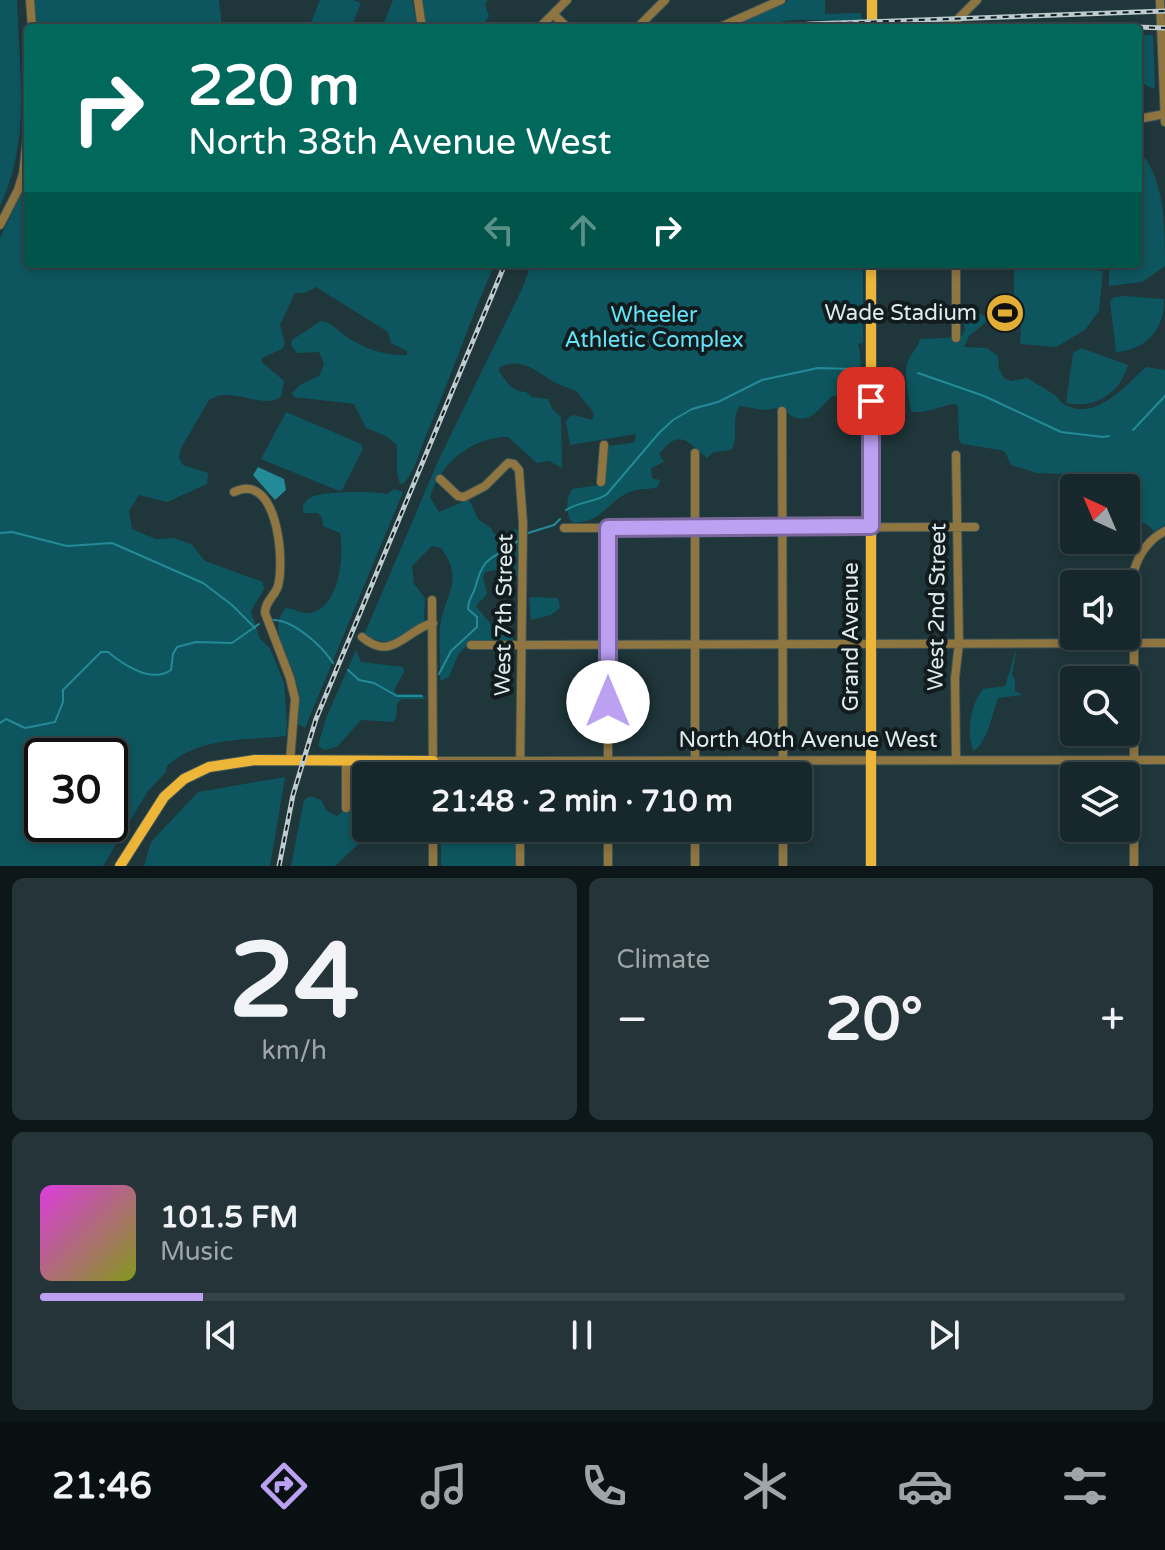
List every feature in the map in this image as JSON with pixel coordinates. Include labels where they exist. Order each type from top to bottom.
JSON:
[{"type":"main road","points":[[872,0],[872,24]]},
{"type":"main road","name":"Grand Avenue","points":[[871,268],[871,866]]},
{"type":"main road","name":"North 40th Avenue West","points":[[120,866],[164,797],[184,779],[220,764],[255,760],[433,761]]},
{"type":"street","points":[[30,0],[32,24]]},
{"type":"street","points":[[418,0],[421,24]]},
{"type":"street","points":[[543,24],[567,0]]},
{"type":"street","points":[[641,24],[665,0]]},
{"type":"street","points":[[727,24],[781,0]]},
{"type":"street","points":[[1160,0],[1165,122]]},
{"type":"street","points":[[953,24],[976,1]]},
{"type":"street","points":[[553,14],[564,24]]},
{"type":"street","points":[[1142,118],[1165,114]]},
{"type":"street","points":[[0,225],[19,186],[24,153]]},
{"type":"street","points":[[956,268],[956,338]]},
{"type":"street","points":[[782,411],[783,760]]},
{"type":"street","points":[[601,482],[604,445]]},
{"type":"street","points":[[695,453],[695,761]]},
{"type":"street","name":"West 2nd Street","points":[[956,455],[959,643],[955,678],[956,760]]},
{"type":"street","name":"West 7th Street","points":[[440,479],[458,496],[469,497],[508,463],[516,466],[520,473],[523,523],[520,760]]},
{"type":"street","points":[[234,492],[248,487],[256,490],[264,496],[272,510],[280,564],[277,589],[267,603],[265,613],[295,699],[290,761]]},
{"type":"street","points":[[564,528],[975,527]]},
{"type":"street","points":[[608,528],[608,760]]},
{"type":"street","points":[[1135,570],[1147,544],[1165,531]]},
{"type":"street","points":[[432,600],[433,761]]},
{"type":"street","points":[[362,637],[376,646],[399,644],[433,623]]},
{"type":"street","points":[[471,645],[1060,643]]},
{"type":"street","points":[[1140,643],[1165,643]]},
{"type":"street","points":[[1134,650],[1134,866]]},
{"type":"street","name":"North 40th Avenue West","points":[[433,761],[1165,760]]},
{"type":"street","points":[[346,761],[346,808]]},
{"type":"street","points":[[433,842],[433,866]]},
{"type":"street","points":[[520,842],[520,866]]},
{"type":"street","points":[[608,842],[608,866]]},
{"type":"street","points":[[695,842],[695,866]]},
{"type":"street","points":[[783,842],[783,866]]},
{"type":"green space","points":[[0,0],[17,0],[21,104],[16,155],[0,206]]},
{"type":"green space","points":[[34,0],[219,0],[222,24],[37,24]]},
{"type":"green space","points":[[320,0],[353,0],[361,3],[353,24],[311,24]]},
{"type":"green space","points":[[393,0],[412,0],[416,24],[384,24]]},
{"type":"green space","points":[[423,0],[488,0],[485,5],[489,16],[484,24],[426,24]]},
{"type":"green space","points":[[789,0],[825,0],[825,14],[860,13],[863,20],[795,20],[736,24]]},
{"type":"green space","points":[[1142,35],[1153,35],[1153,89],[1142,83]]},
{"type":"green space","points":[[1142,154],[1154,174],[1162,203],[1165,266],[1142,282],[1109,286],[1109,268],[1142,268]]},
{"type":"green space","points":[[24,186],[24,268],[493,268],[416,462],[404,483],[400,484],[397,472],[397,445],[386,436],[366,428],[354,404],[294,397],[292,393],[300,385],[320,375],[324,363],[319,352],[297,353],[291,345],[292,340],[321,321],[368,348],[407,355],[407,351],[391,343],[388,332],[316,287],[305,293],[295,293],[280,325],[285,344],[282,349],[262,358],[262,362],[284,381],[281,397],[264,401],[227,395],[209,400],[181,448],[179,458],[183,465],[208,473],[207,484],[167,502],[139,495],[129,511],[132,529],[156,539],[173,538],[191,544],[205,561],[263,582],[264,589],[251,611],[260,639],[270,648],[284,683],[286,736],[223,742],[180,756],[167,766],[166,772],[148,791],[128,824],[128,738],[24,738],[24,842],[117,842],[103,866],[0,866],[0,238]]},
{"type":"green space","name":"Wheeler Athletic Complex","points":[[530,268],[863,268],[863,343],[858,344],[860,378],[851,394],[832,396],[814,414],[802,419],[779,408],[764,410],[740,406],[731,450],[714,452],[707,458],[684,440],[673,441],[659,454],[664,462],[651,468],[652,478],[660,480],[658,487],[631,491],[597,516],[573,523],[567,506],[572,489],[599,485],[607,446],[632,443],[636,434],[570,445],[566,422],[569,417],[574,415],[592,420],[594,415],[578,392],[522,364],[500,367],[499,371],[513,388],[532,397],[548,399],[561,417],[562,468],[549,461],[537,463],[508,437],[494,438],[470,447],[441,474],[430,497],[439,512],[470,501],[478,519],[493,533],[518,531],[518,576],[495,570],[485,572],[483,577],[487,594],[476,606],[498,633],[513,640],[469,643],[458,655],[449,677],[440,681],[440,628],[452,579],[452,570],[441,548],[432,546],[412,566],[414,584],[425,598],[424,622],[410,634],[390,642],[364,635],[439,459]]},
{"type":"green space","points":[[1014,268],[1103,271],[1099,311],[1085,330],[1056,347],[1020,344],[1021,323],[1014,302]]},
{"type":"green space","points":[[1114,297],[1164,299],[1163,310],[1152,336],[1136,347],[1116,352],[1110,302]]},
{"type":"green space","points":[[976,310],[985,317],[986,322],[969,336],[964,347],[987,348],[998,356],[999,369],[1005,379],[1027,378],[1076,409],[1087,409],[1109,399],[1146,367],[1165,370],[1165,525],[1154,531],[1140,522],[1140,474],[1037,473],[1011,465],[1005,452],[1000,450],[962,444],[959,440],[958,406],[955,404],[921,412],[911,411],[907,387],[908,360],[920,339],[961,337],[965,330],[962,313]]},
{"type":"green space","points":[[1081,348],[1128,365],[1119,384],[1105,397],[1087,404],[1066,403],[1073,353]]},
{"type":"green space","points":[[286,412],[361,444],[363,449],[342,490],[261,459]]},
{"type":"green space","points":[[394,489],[403,492],[305,728],[298,724],[297,686],[281,643],[278,624],[286,608],[305,613],[325,605],[337,583],[341,543],[340,533],[323,526],[318,513],[303,513],[303,506],[308,499],[318,495],[349,492],[387,494]]},
{"type":"green space","points":[[529,598],[558,598],[560,608],[551,615],[531,620]]},
{"type":"green space","points":[[1017,647],[1012,675],[1015,691],[1022,695],[998,698],[986,734],[974,751],[970,728],[975,702],[983,689],[1005,686]]},
{"type":"green space","points":[[356,650],[361,662],[403,667],[404,672],[394,690],[396,694],[421,694],[426,699],[402,699],[397,703],[393,722],[361,720],[338,746],[325,750],[318,746],[326,718]]},
{"type":"green space","points":[[285,777],[270,866],[144,866],[151,842],[198,792]]},
{"type":"green space","points":[[310,796],[321,800],[327,811],[337,816],[352,805],[352,842],[361,842],[335,866],[291,866],[304,800]]},
{"type":"green space","points":[[441,842],[516,842],[516,866],[441,866]]},
{"type":"shaded area","points":[[258,467],[284,479],[286,490],[275,500],[253,475]]},
{"type":"waterway","points":[[566,510],[607,494],[659,433],[692,409],[718,402],[762,380],[818,368],[851,369]]},
{"type":"waterway","points":[[918,373],[984,396],[1061,432],[1109,436]]},
{"type":"waterway","points":[[1133,430],[1165,396]]},
{"type":"waterway","points":[[528,533],[554,525],[560,519]]},
{"type":"waterway","points":[[0,533],[12,532],[67,546],[112,543],[203,583],[255,628]]},
{"type":"waterway","points":[[439,674],[451,651],[477,627],[477,617],[468,605],[483,567],[491,558],[518,541]]},
{"type":"waterway","points":[[272,620],[289,624],[306,635],[333,663]]},
{"type":"waterway","points":[[0,723],[6,719],[25,728],[55,722],[63,702],[63,690],[101,652],[108,652],[146,674],[163,674],[171,670],[177,647],[196,642],[232,643],[259,624]]},
{"type":"waterway","points":[[348,670],[359,680],[374,683],[397,696],[422,696]]},
{"type":"railway","points":[[810,24],[1165,11]]},
{"type":"railway","points":[[1142,27],[1165,28]]},
{"type":"railway","points":[[279,866],[293,795],[316,719],[503,268]]},
{"type":"place","name":"Wade Stadium","points":[[1005,313]]},
{"type":"route","points":[[608,702],[608,528],[871,526],[871,401]]}]
